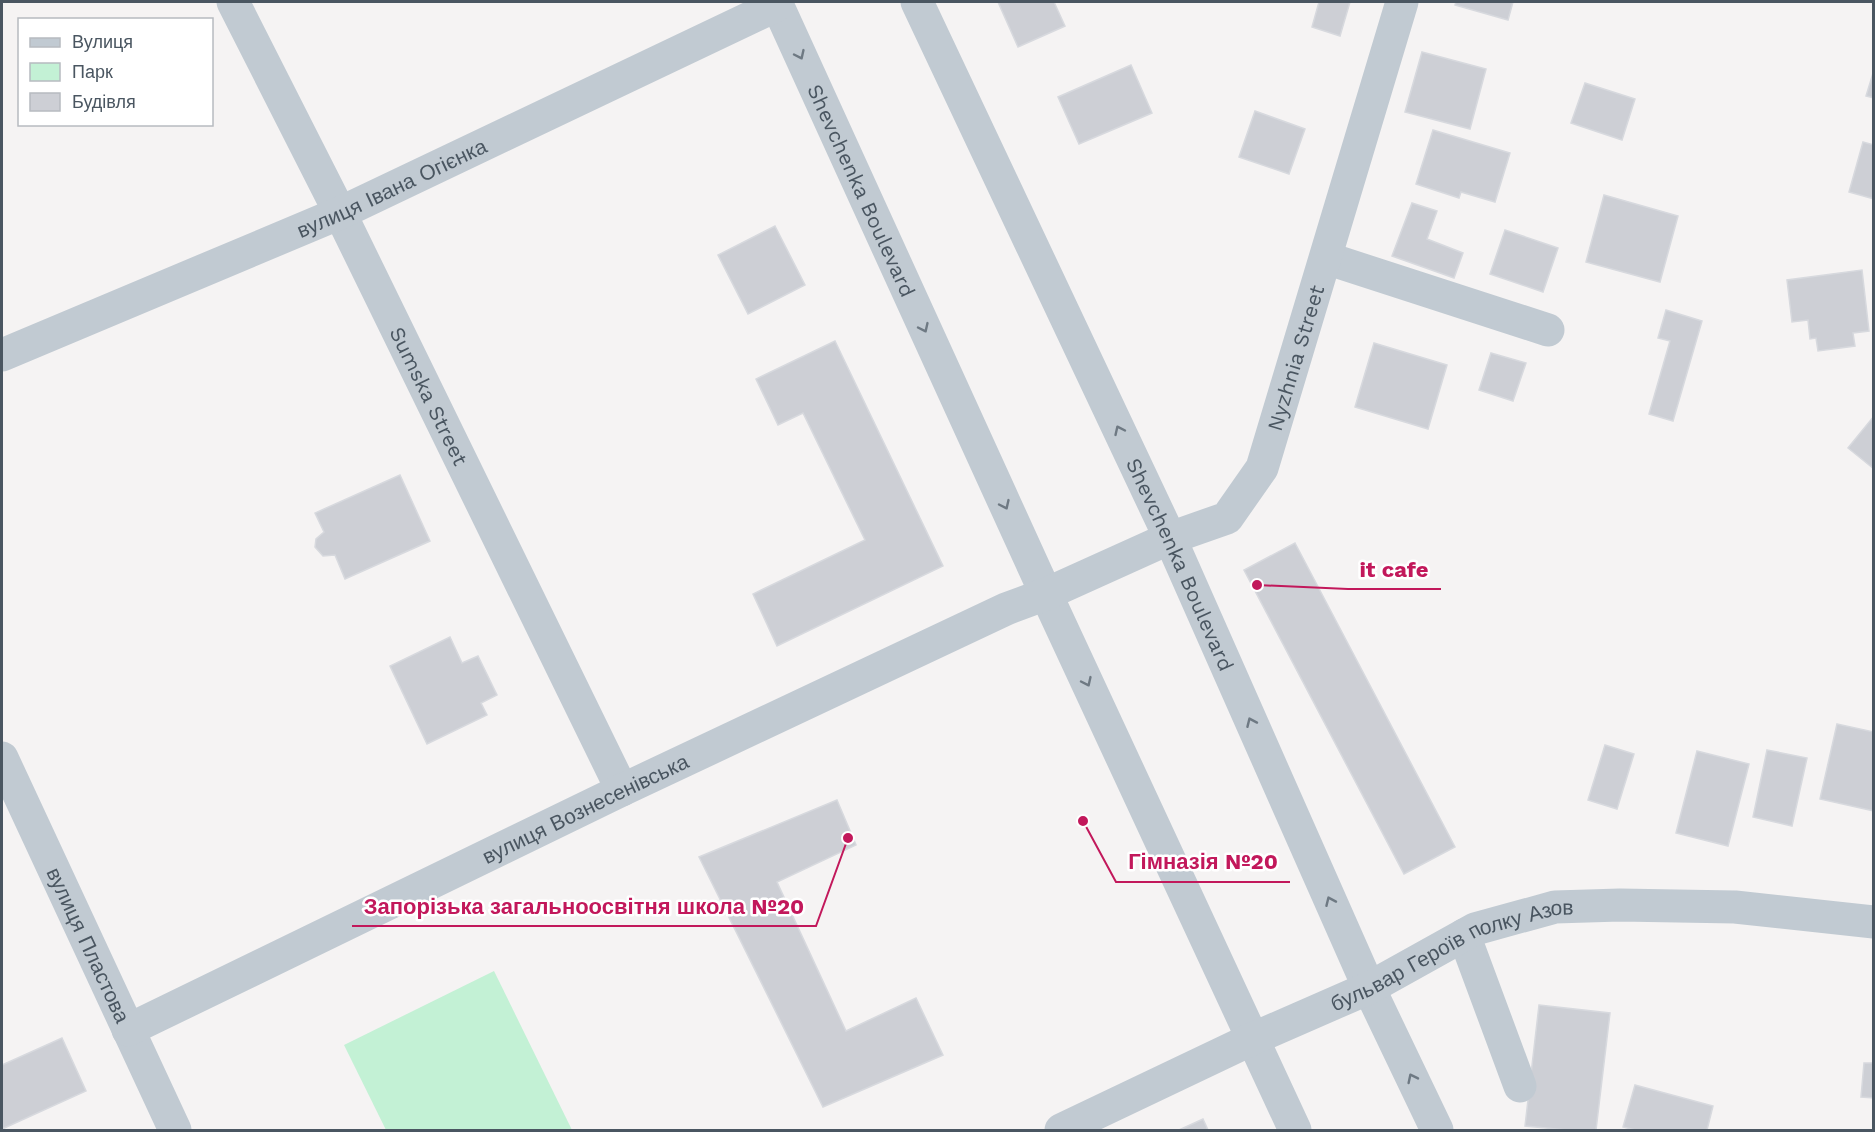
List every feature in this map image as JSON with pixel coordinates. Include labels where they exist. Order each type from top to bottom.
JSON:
[{"type":"street","name":"Sumska Street","points":[[233,2],[340,213],[622,790]]},
{"type":"street","name":"Shevchenka Boulevard","points":[[917,2],[1170,538],[1369,988],[1437,1131]]},
{"type":"street","name":"Nyzhnia Street","points":[[1046,594],[1170,538],[1227,518],[1262,468],[1402,2]]},
{"type":"street","name":"вулиця Івана Огієнка","points":[[2,355],[340,213],[776,3]]},
{"type":"street","name":"Shevchenka Boulevard","points":[[776,3],[1295,1131]]},
{"type":"street","points":[[1326,258],[1548,330]]},
{"type":"street","name":"вулиця Вознесенівська","points":[[128,1030],[622,790],[1006,609],[1046,594]]},
{"type":"street","name":"вулиця Пластова","points":[[2,758],[175,1131]]},
{"type":"street","name":"бульвар Героїв полку Азов","points":[[1060,1131],[1252,1039],[1369,988],[1475,928],[1555,907],[1620,904],[1735,907],[1874,922]]},
{"type":"street","points":[[1464,935],[1520,1086]]},
{"type":"green space","points":[[494,971],[572,1130],[386,1130],[344,1045]]},
{"type":"building","points":[[998,2],[1054,2],[1065,26],[1018,47]]},
{"type":"building","points":[[1319,2],[1350,2],[1340,36],[1312,27]]},
{"type":"building","points":[[1456,2],[1513,2],[1508,20],[1455,5]]},
{"type":"building","points":[[1422,52],[1486,69],[1470,129],[1405,112]]},
{"type":"building","points":[[1131,65],[1152,113],[1079,144],[1058,97]]},
{"type":"building","points":[[1874,70],[1874,98],[1866,96]]},
{"type":"building","points":[[1585,83],[1635,99],[1622,140],[1571,123]]},
{"type":"building","points":[[1255,111],[1305,129],[1289,174],[1239,157]]},
{"type":"building","points":[[1433,130],[1510,153],[1495,202],[1461,192],[1459,198],[1416,184]]},
{"type":"building","points":[[1863,142],[1874,145],[1874,199],[1849,192]]},
{"type":"building","points":[[1604,195],[1678,216],[1660,282],[1586,262]]},
{"type":"building","points":[[1412,203],[1437,211],[1427,239],[1463,253],[1454,278],[1392,256]]},
{"type":"building","points":[[775,226],[805,285],[748,314],[718,255]]},
{"type":"building","points":[[1505,230],[1558,248],[1543,292],[1490,274]]},
{"type":"building","points":[[1862,270],[1869,331],[1853,333],[1855,346],[1818,351],[1816,338],[1810,339],[1808,320],[1792,322],[1787,280]]},
{"type":"building","points":[[1666,310],[1702,321],[1673,421],[1649,414],[1670,341],[1658,338]]},
{"type":"building","points":[[835,341],[943,566],[777,646],[753,594],[865,540],[803,413],[778,425],[756,379]]},
{"type":"building","points":[[1374,343],[1447,365],[1428,429],[1355,407]]},
{"type":"building","points":[[1491,353],[1526,363],[1513,401],[1479,390]]},
{"type":"building","points":[[1874,416],[1874,469],[1848,448]]},
{"type":"building","points":[[400,475],[430,541],[345,579],[335,555],[323,556],[315,547],[316,539],[324,532],[315,513]]},
{"type":"building","points":[[1295,543],[1455,847],[1404,874],[1244,570]]},
{"type":"building","points":[[450,637],[462,663],[478,656],[497,695],[481,703],[487,715],[427,744],[390,666]]},
{"type":"building","points":[[1837,724],[1874,732],[1874,811],[1820,799]]},
{"type":"building","points":[[1605,745],[1634,754],[1617,809],[1588,800]]},
{"type":"building","points":[[1767,750],[1807,758],[1792,826],[1753,817]]},
{"type":"building","points":[[1697,751],[1749,764],[1728,846],[1676,833]]},
{"type":"building","points":[[837,800],[856,845],[777,882],[846,1031],[916,998],[943,1055],[823,1107],[699,857]]},
{"type":"building","points":[[1539,1005],[1610,1013],[1596,1130],[1525,1126]]},
{"type":"building","points":[[62,1038],[86,1091],[2,1129],[2,1065]]},
{"type":"building","points":[[1864,1063],[1874,1063],[1874,1098],[1861,1097]]},
{"type":"building","points":[[1635,1085],[1713,1106],[1707,1130],[1635,1130],[1623,1127]]},
{"type":"building","points":[[1203,1119],[1208,1130],[1179,1130]]},
{"type":"place","name":"it cafe","points":[[1257,585]]},
{"type":"place","name":"Гімназія №20","points":[[1083,821]]},
{"type":"place","name":"Запорізька загальноосвітня школа №20","points":[[848,838]]}]
